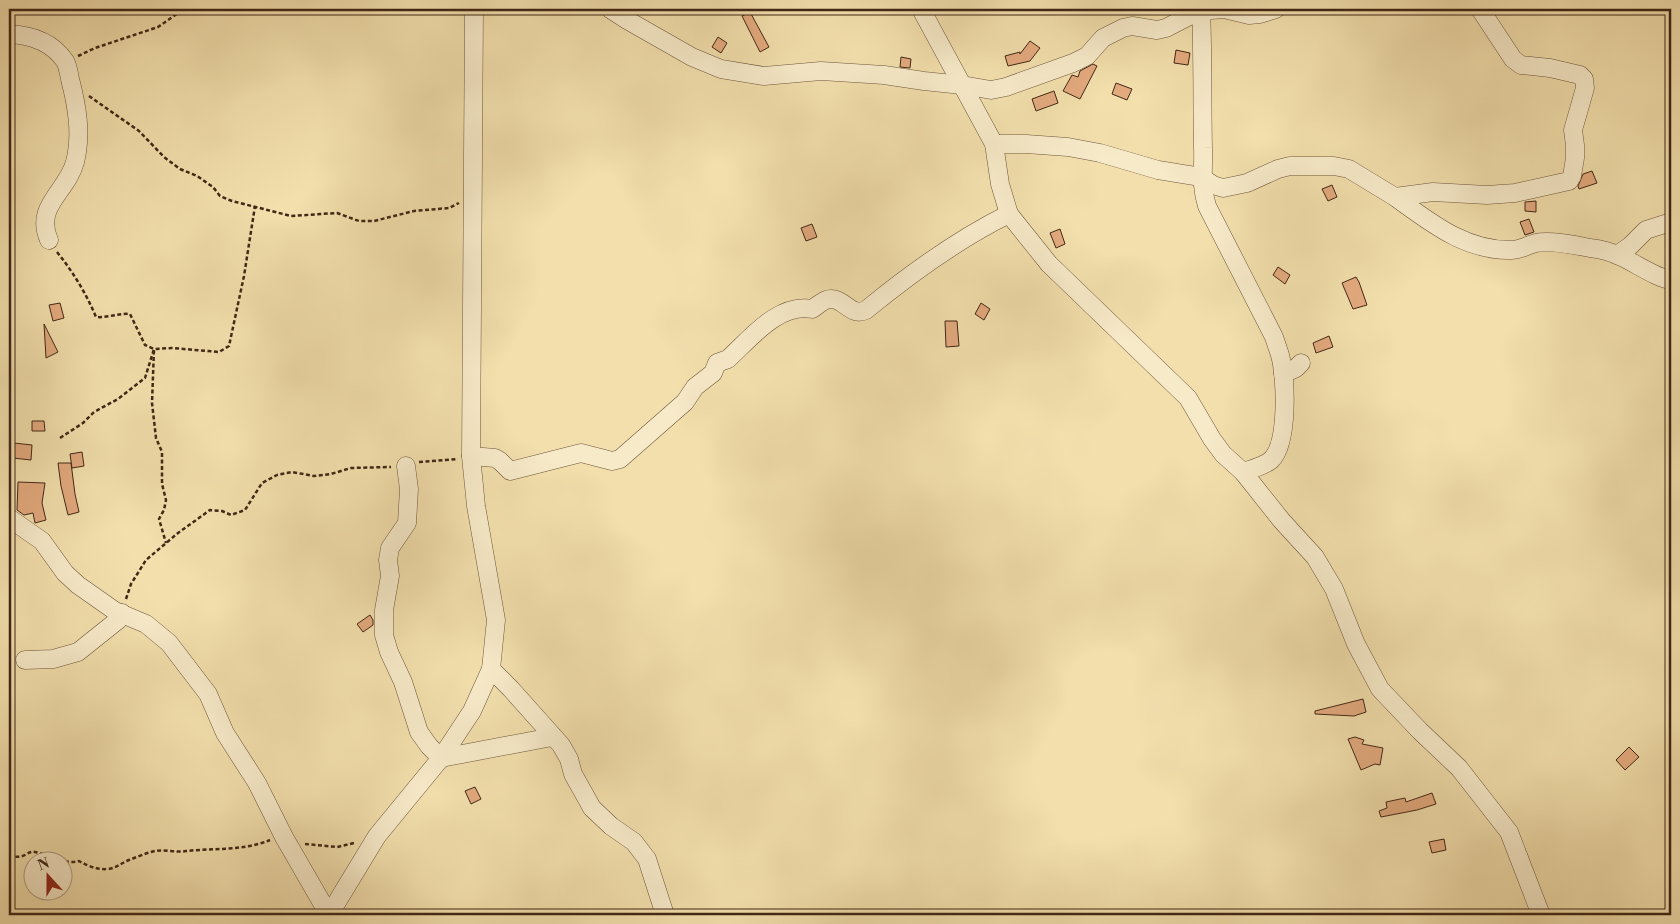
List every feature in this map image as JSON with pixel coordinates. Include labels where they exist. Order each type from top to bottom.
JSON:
[{"type":"street","points":[[9,518],[42,542],[65,573],[78,585],[115,611],[146,624],[161,635],[208,694],[224,733],[257,783],[284,837],[329,915],[377,836],[441,758],[472,711],[491,669],[496,620],[476,506],[471,456],[474,9]]},
{"type":"street","points":[[610,9],[692,57],[721,70],[764,76],[821,71],[884,75],[962,85],[983,90],[1006,87],[1074,63],[1087,56],[1103,38],[1123,28],[1132,26],[1156,30],[1166,28],[1201,10],[1224,9],[1249,15],[1276,9]]},
{"type":"street","points":[[921,9],[994,144],[1000,184],[1009,214],[1049,264],[1188,398],[1223,454],[1243,472],[1282,521],[1315,557],[1334,589],[1356,644],[1380,690],[1459,768],[1509,832],[1541,915]]},
{"type":"street","points":[[1395,197],[1433,192],[1487,195],[1516,193],[1563,183],[1569,181],[1572,176],[1575,145],[1572,130],[1586,88],[1584,79],[1580,75],[1550,68],[1521,66],[1507,51],[1480,9]]},
{"type":"street","points":[[1201,10],[1203,152],[1201,177],[1203,193],[1207,206],[1274,337],[1280,355],[1283,374],[1284,416],[1282,435],[1277,453],[1271,460],[1243,472]]},
{"type":"street","points":[[9,34],[31,37],[44,42],[66,62],[78,116],[78,143],[70,175],[51,202],[44,221],[45,232],[49,240]]},
{"type":"street","points":[[994,144],[1068,147],[1100,153],[1158,170],[1201,177],[1213,185],[1223,188],[1247,183],[1278,169],[1290,166],[1334,166],[1349,169],[1395,197],[1457,239],[1470,244],[1509,250],[1517,250],[1538,242],[1590,248],[1617,254],[1671,280]]},
{"type":"street","points":[[471,456],[495,458],[510,471],[581,453],[612,461],[620,458],[688,399],[695,386],[713,373],[717,362],[728,359],[779,313],[800,308],[812,309],[830,299],[835,299],[855,312],[860,313],[911,274],[972,233],[1009,214]]},
{"type":"street","points":[[1617,254],[1630,246],[1646,230],[1671,222]]},
{"type":"street","points":[[1283,374],[1296,368],[1301,363]]},
{"type":"street","points":[[406,466],[409,489],[407,523],[390,548],[388,560],[390,576],[384,610],[384,635],[389,652],[403,682],[419,732],[441,758]]},
{"type":"street","points":[[25,660],[53,659],[78,652],[118,620],[122,613]]},
{"type":"street","points":[[491,669],[522,700],[552,737],[561,745],[570,759],[573,774],[592,808],[611,826],[634,842],[646,859],[664,915]]},
{"type":"street","points":[[441,758],[552,737]]},
{"type":"path","points":[[66,62],[95,48],[158,27],[184,9]]},
{"type":"path","points":[[71,83],[139,131],[164,157],[180,169],[197,176],[213,187],[220,196],[232,201],[291,216],[338,213],[358,221],[374,222],[414,211],[449,208],[458,203],[472,203]]},
{"type":"path","points":[[49,240],[70,268],[90,302],[96,317],[104,318],[119,313],[130,314],[145,345],[154,350],[172,348],[197,352],[219,352],[229,346],[244,276],[255,206]]},
{"type":"path","points":[[60,438],[83,423],[94,412],[118,399],[145,378],[154,350]]},
{"type":"path","points":[[154,350],[152,403],[156,438],[162,452],[162,484],[166,500],[164,510],[159,519],[166,543]]},
{"type":"path","points":[[122,613],[131,584],[146,560],[210,510],[222,511],[231,515],[245,510],[262,483],[277,475],[292,472],[314,476],[331,474],[351,468],[406,466],[420,462],[456,460],[471,456]]},
{"type":"path","points":[[9,855],[18,858],[34,852],[71,863],[78,861],[93,868],[106,869],[116,868],[127,860],[156,851],[241,847],[284,837],[298,844],[337,847],[365,842],[377,836]]},
{"type":"building","points":[[750,12],[769,47],[760,52],[742,16]]},
{"type":"building","points":[[718,37],[727,43],[721,53],[712,47]]},
{"type":"building","points":[[1030,41],[1040,48],[1030,61],[1008,66],[1005,56],[1020,52],[1020,54]]},
{"type":"building","points":[[1176,50],[1190,53],[1188,65],[1174,63]]},
{"type":"building","points":[[901,57],[911,59],[910,68],[900,67]]},
{"type":"building","points":[[1093,64],[1097,66],[1080,99],[1063,91],[1072,75],[1078,77],[1080,71]]},
{"type":"building","points":[[1116,83],[1132,89],[1127,100],[1112,94]]},
{"type":"building","points":[[1054,91],[1058,103],[1036,111],[1032,99]]},
{"type":"building","points":[[1592,171],[1597,183],[1579,189],[1578,186],[1583,174]]},
{"type":"building","points":[[1332,185],[1337,197],[1328,201],[1322,189]]},
{"type":"building","points":[[1536,201],[1536,212],[1525,211],[1525,202]]},
{"type":"building","points":[[1529,219],[1534,232],[1525,235],[1520,222]]},
{"type":"building","points":[[812,224],[817,237],[806,241],[801,228]]},
{"type":"building","points":[[1060,229],[1065,244],[1056,248],[1050,233]]},
{"type":"building","points":[[1278,267],[1290,275],[1285,284],[1273,275]]},
{"type":"building","points":[[1356,277],[1367,305],[1353,309],[1342,283]]},
{"type":"building","points":[[60,303],[64,318],[53,321],[49,305]]},
{"type":"building","points":[[981,303],[990,309],[984,320],[975,314]]},
{"type":"building","points":[[945,321],[957,321],[959,346],[946,347]]},
{"type":"building","points":[[44,324],[58,352],[46,358]]},
{"type":"building","points":[[1329,336],[1333,347],[1316,353],[1313,343]]},
{"type":"building","points":[[32,421],[44,421],[45,431],[32,431]]},
{"type":"building","points":[[14,443],[32,445],[31,460],[13,458]]},
{"type":"building","points":[[82,452],[84,466],[72,468],[70,454]]},
{"type":"building","points":[[58,463],[71,463],[79,512],[68,515]]},
{"type":"building","points":[[18,482],[45,483],[42,503],[46,520],[35,523],[33,513],[24,515],[17,510]]},
{"type":"building","points":[[370,615],[373,625],[363,632],[357,624]]},
{"type":"building","points":[[1363,699],[1366,712],[1354,716],[1315,714],[1315,711]]},
{"type":"building","points":[[1355,737],[1364,740],[1362,744],[1383,748],[1380,765],[1375,764],[1361,770],[1348,739]]},
{"type":"building","points":[[1629,747],[1639,757],[1625,770],[1616,760]]},
{"type":"building","points":[[475,787],[481,799],[471,804],[465,791]]},
{"type":"building","points":[[1432,793],[1436,804],[1381,817],[1379,811],[1387,808],[1386,802],[1405,798],[1406,802]]},
{"type":"building","points":[[1444,839],[1446,850],[1432,853],[1429,842]]}]
